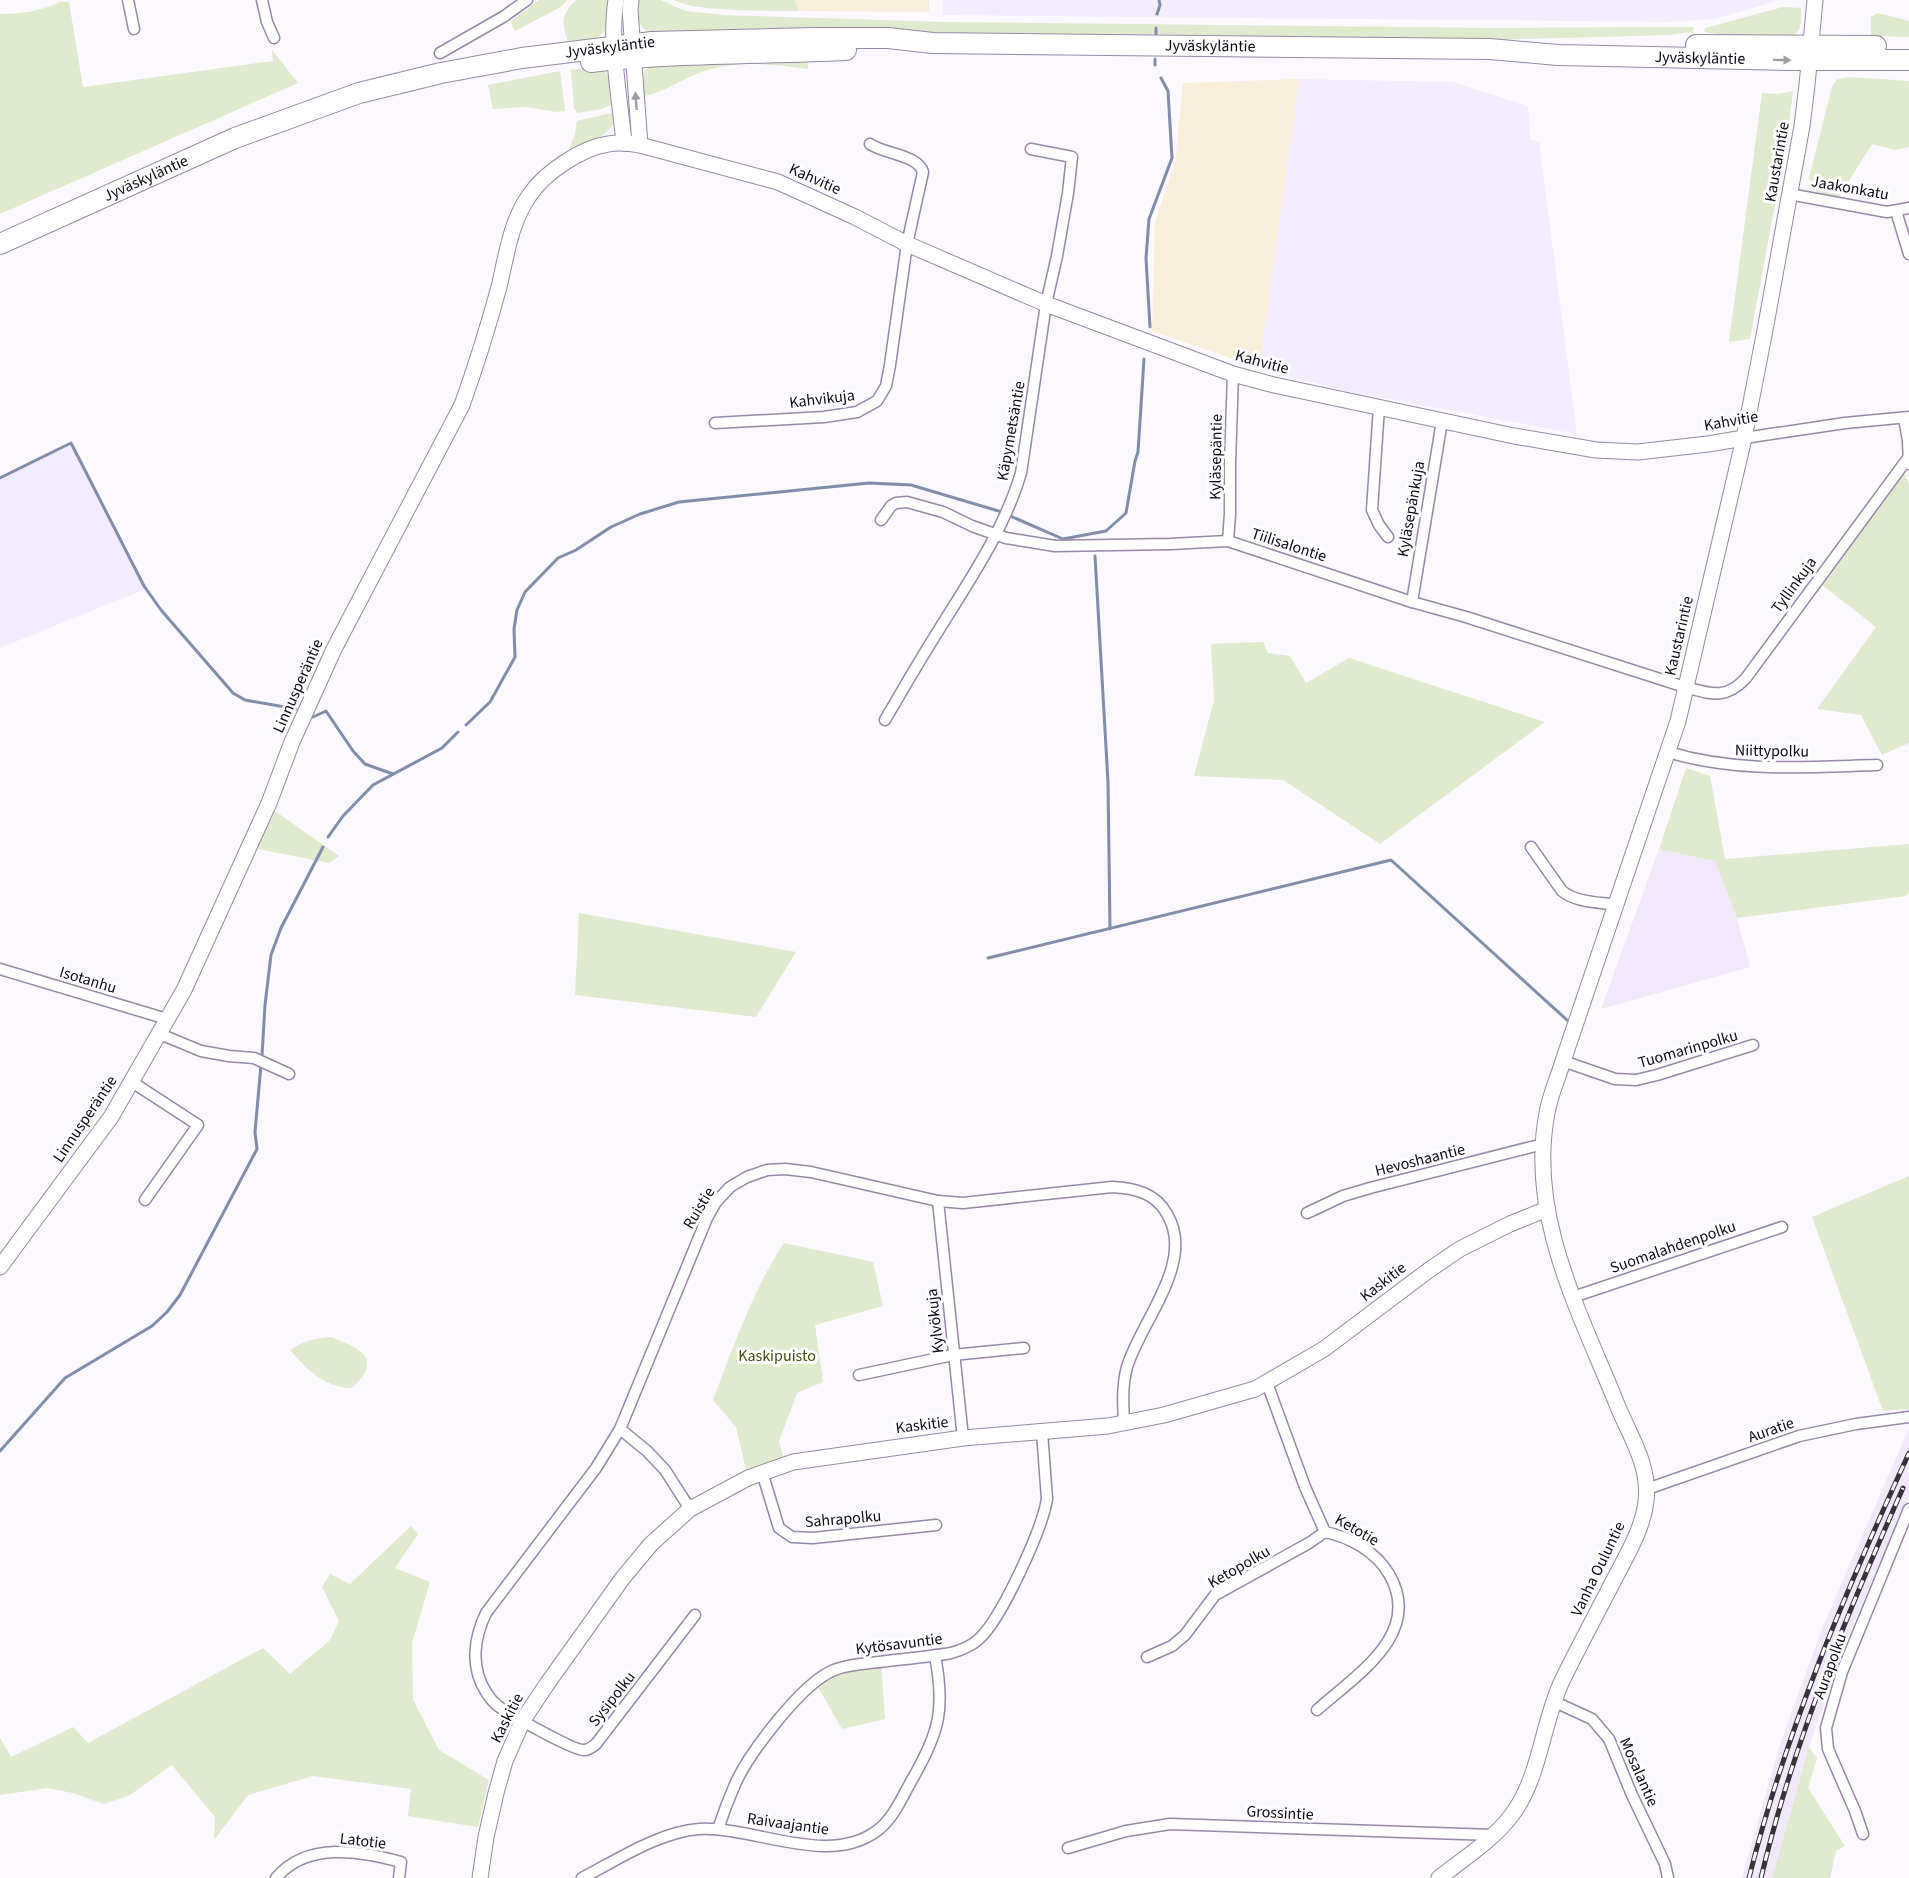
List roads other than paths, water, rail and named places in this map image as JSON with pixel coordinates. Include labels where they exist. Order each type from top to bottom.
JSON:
[{"type":"highway","name":"Jyväskyläntie","points":[[0,244],[235,138],[359,93],[522,58],[624,52],[742,38],[888,38],[933,43],[1490,50],[1559,45],[1811,53],[1909,60]]},
{"type":"highway","name":"Jyväskyläntie","points":[[1811,53],[1909,47]]},
{"type":"street","points":[[128,0],[134,29]]},
{"type":"street","points":[[262,0],[267,22],[274,38]]},
{"type":"street","points":[[440,52],[464,40],[527,0]]},
{"type":"street","points":[[616,0],[614,24],[624,52],[640,145]]},
{"type":"street","points":[[624,143],[624,52],[631,0]]},
{"type":"street","name":"Kaustarintie","points":[[1547,1209],[1543,1144],[1547,1111],[1668,752],[1744,438],[1766,330],[1802,126],[1815,0]]},
{"type":"street","name":"Linnusperäntie","points":[[0,1267],[111,1117],[184,990],[269,802],[292,742],[334,649],[462,405],[475,368],[515,226],[527,198],[548,174],[588,149],[606,144],[640,145]]},
{"type":"street","name":"Kahvikuja","points":[[715,423],[857,412],[877,401],[886,386],[907,244],[922,168],[913,160],[870,144]]},
{"type":"street","name":"Kahvitie","points":[[640,145],[778,182],[855,217],[907,244],[1046,304],[1233,374],[1311,393],[1514,436],[1596,450],[1638,453],[1845,423],[1906,418]]},
{"type":"street","name":"Käpymetsäntie","points":[[885,720],[980,566],[1005,518],[1021,473],[1046,304],[1063,223],[1072,157],[1031,149]]},
{"type":"street","name":"Jaakonkatu","points":[[1789,194],[1864,209],[1896,211],[1909,254]]},
{"type":"street","points":[[1896,211],[1909,208]]},
{"type":"street","name":"Kyläsepäntie","points":[[1228,541],[1233,374]]},
{"type":"street","points":[[1379,407],[1372,510],[1388,537]]},
{"type":"street","points":[[1906,418],[1909,461]]},
{"type":"street","name":"Kyläsepänkuja","points":[[1412,602],[1442,421]]},
{"type":"street","name":"Tyllinkuja","points":[[1685,687],[1722,694],[1737,687],[1909,461]]},
{"type":"street","name":"Tiilisalontie","points":[[881,520],[891,506],[907,502],[933,509],[1019,541],[1071,546],[1228,541],[1412,602],[1685,687]]},
{"type":"street","name":"Niittypolku","points":[[1668,752],[1711,763],[1755,768],[1877,765]]},
{"type":"street","points":[[1531,847],[1568,896],[1617,905]]},
{"type":"street","name":"Isotanhu","points":[[0,969],[167,1019]]},
{"type":"street","points":[[160,1034],[201,1051],[254,1058],[289,1074]]},
{"type":"street","name":"Tuomarinpolku","points":[[1563,1061],[1615,1079],[1636,1080],[1657,1076],[1753,1045]]},
{"type":"street","points":[[132,1082],[198,1125],[145,1200]]},
{"type":"street","name":"Hevoshaantie","points":[[1307,1213],[1343,1196],[1543,1144]]},
{"type":"street","name":"Ruistie","points":[[528,1723],[500,1707],[484,1690],[476,1667],[474,1652],[481,1624],[492,1605],[596,1468],[620,1429],[707,1218],[716,1202],[730,1187],[747,1177],[767,1170],[785,1169],[811,1172],[938,1201],[963,1203],[1112,1187],[1130,1188],[1155,1199],[1172,1221],[1176,1246],[1174,1263],[1133,1350],[1127,1368],[1124,1384],[1124,1422]]},
{"type":"street","name":"Kylvökuja","points":[[938,1201],[963,1438]]},
{"type":"street","name":"Vanha Ouluntie","points":[[1439,1878],[1493,1835],[1512,1816],[1527,1788],[1561,1683],[1636,1539],[1644,1513],[1647,1489],[1638,1448],[1622,1416],[1556,1254],[1547,1209]]},
{"type":"street","name":"Kaskitie","points":[[480,1878],[486,1837],[505,1761],[528,1723],[547,1683],[622,1579],[651,1544],[690,1509],[762,1472],[793,1462],[963,1438],[1042,1432],[1124,1422],[1164,1415],[1255,1389],[1324,1350],[1460,1249],[1502,1227],[1547,1209]]},
{"type":"street","name":"Suomalahdenpolku","points":[[1573,1297],[1782,1227]]},
{"type":"street","points":[[859,1375],[953,1355],[1024,1348]]},
{"type":"street","name":"Ketotie","points":[[1267,1383],[1305,1487],[1325,1532],[1352,1541],[1370,1552],[1384,1565],[1399,1599],[1400,1615],[1385,1647],[1317,1710]]},
{"type":"street","name":"Auratie","points":[[1647,1489],[1799,1436],[1856,1424],[1909,1417]]},
{"type":"street","points":[[620,1429],[647,1451],[665,1470],[690,1509]]},
{"type":"street","name":"Kytösavuntie","points":[[718,1829],[727,1803],[744,1768],[780,1719],[815,1682],[826,1674],[848,1666],[935,1656],[964,1649],[989,1629],[1042,1523],[1047,1499],[1042,1432]]},
{"type":"street","name":"Sahrapolku","points":[[762,1472],[779,1528],[792,1537],[813,1538],[936,1525]]},
{"type":"street","name":"Aurapolku","points":[[1863,1834],[1856,1811],[1828,1749],[1826,1728],[1842,1672],[1909,1509]]},
{"type":"street","name":"Ketopolku","points":[[1148,1657],[1172,1646],[1185,1635],[1215,1595],[1309,1544],[1325,1532]]},
{"type":"street","name":"Sysipolku","points":[[528,1723],[578,1750],[590,1749],[695,1614]]},
{"type":"street","name":"Raivaajantie","points":[[582,1878],[660,1839],[685,1831],[718,1829],[808,1845],[833,1846],[857,1842],[878,1830],[890,1818],[915,1774],[940,1716],[941,1692],[935,1656]]},
{"type":"street","name":"Mosalantie","points":[[1555,1702],[1592,1719],[1609,1739],[1628,1786],[1665,1864],[1668,1878]]},
{"type":"street","name":"Grossintie","points":[[1068,1848],[1126,1831],[1170,1824],[1493,1835]]},
{"type":"street","name":"Latotie","points":[[276,1878],[285,1868],[305,1857],[324,1852],[351,1852],[401,1862],[399,1878]]},
{"type":"waterway","points":[[1157,14],[1159,0]]},
{"type":"waterway","points":[[1156,28],[1156,34]]},
{"type":"waterway","points":[[1155,59],[1155,65]]},
{"type":"waterway","points":[[1150,327],[1146,258],[1149,219],[1172,158],[1168,91],[1161,78]]},
{"type":"waterway","points":[[1008,515],[1063,539],[1106,531],[1126,513],[1138,452],[1144,359]]},
{"type":"waterway","points":[[0,478],[71,443],[144,586],[161,610],[233,693],[245,700],[296,709]]},
{"type":"waterway","points":[[466,725],[490,702],[515,657],[514,629],[517,610],[525,592],[558,558],[576,550],[611,527],[640,514],[679,502],[869,483],[911,485],[1002,512]]},
{"type":"waterway","points":[[1095,556],[1108,782],[1110,929]]},
{"type":"waterway","points":[[313,717],[326,711],[353,751],[365,764],[393,774]]},
{"type":"waterway","points":[[328,837],[343,816],[373,785],[442,748],[458,732]]},
{"type":"waterway","points":[[262,1056],[271,955],[281,928],[323,847]]},
{"type":"waterway","points":[[988,958],[1391,860],[1567,1020]]},
{"type":"waterway","points":[[0,1451],[65,1378],[152,1326],[180,1295],[257,1149],[255,1132],[261,1065]]},
{"type":"railway","points":[[1749,1878],[1799,1715],[1840,1609],[1909,1453]]},
{"type":"railway","points":[[1761,1878],[1805,1728],[1842,1631],[1903,1488]]},
{"type":"park label","name":"Kaskipuisto","points":[[777,1356]]}]
